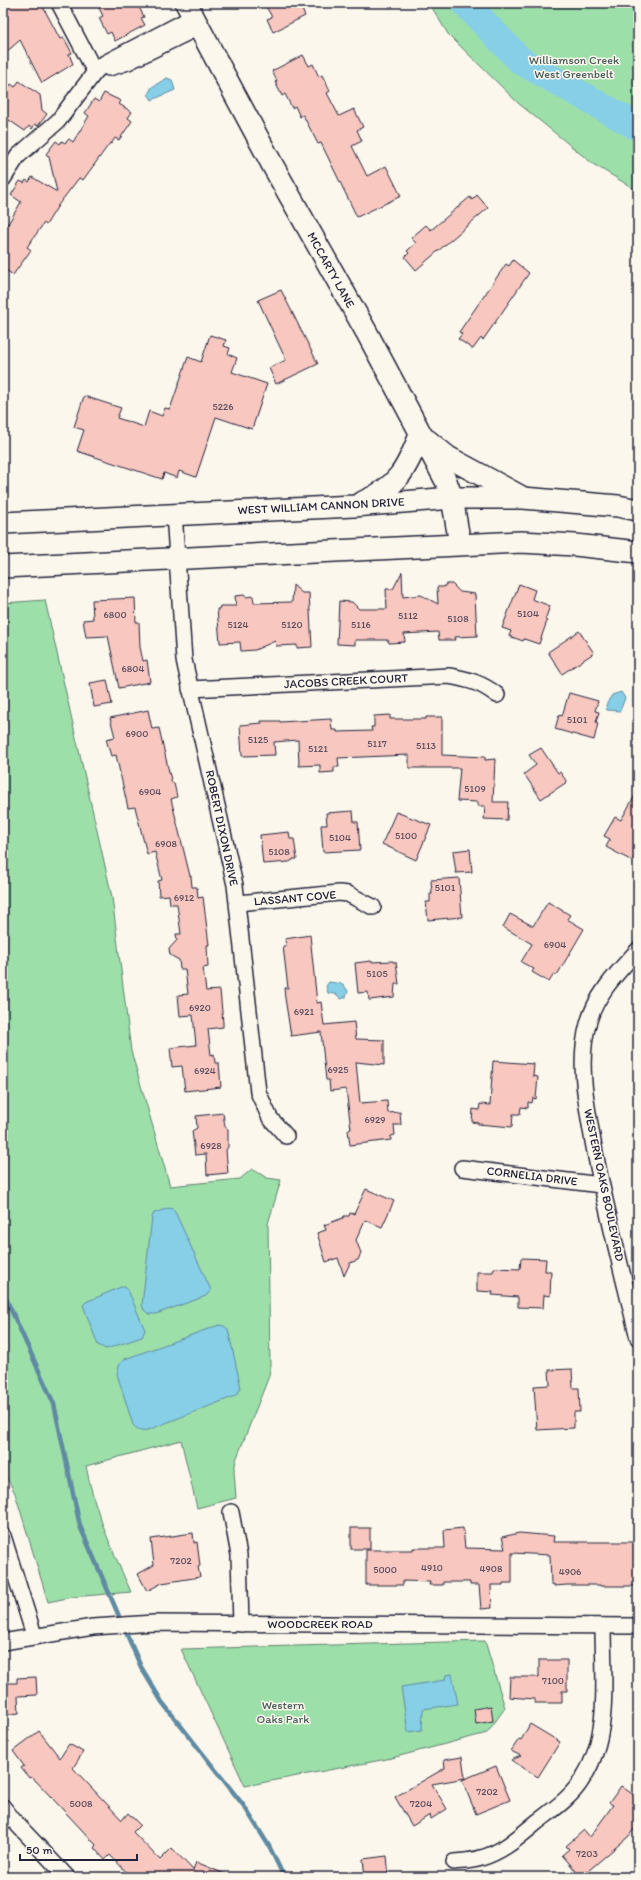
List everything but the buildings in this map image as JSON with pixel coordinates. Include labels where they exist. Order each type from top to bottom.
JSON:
[{"type":"main road","name":"MCCARTY LANE","points":[[192,16],[446,481],[452,498],[460,544]]},
{"type":"main road","points":[[354,506],[378,496],[390,487],[410,460],[420,435],[448,457],[523,498]]},
{"type":"main road","name":"WEST WILLIAM CANNON DRIVE","points":[[3,523],[174,513],[354,506],[452,498],[523,498],[618,506],[638,510]]},
{"type":"main road","points":[[3,567],[176,560],[460,544],[529,542],[575,545],[638,552]]},
{"type":"street","points":[[60,3],[95,72]]},
{"type":"street","points":[[3,179],[18,156],[29,144],[58,121],[95,72],[128,62],[192,16]]},
{"type":"street","name":"ROBERT DIXON DRIVE","points":[[174,513],[184,660],[227,847],[238,903],[258,1092],[270,1118],[286,1136]]},
{"type":"street","name":"JACOBS CREEK COURT","points":[[190,689],[449,676],[470,680],[487,687],[497,695]]},
{"type":"street","name":"LASSANT COVE","points":[[238,903],[339,893],[348,894],[373,907]]},
{"type":"street","name":"WESTERN OAKS BOULEVARD","points":[[638,950],[613,977],[598,998],[588,1023],[584,1046],[587,1107],[602,1185],[638,1338]]},
{"type":"street","name":"CORNELIA DRIVE","points":[[462,1168],[602,1185]]},
{"type":"street","points":[[231,1512],[239,1555],[241,1624]]},
{"type":"street","points":[[3,1536],[34,1635]]},
{"type":"street","name":"WOODCREEK ROAD","points":[[3,1642],[34,1635],[93,1627],[154,1623],[638,1626]]},
{"type":"street","points":[[454,1862],[480,1859],[500,1851],[569,1797],[583,1779],[597,1750],[601,1734],[603,1703],[603,1626]]},
{"type":"street","points":[[3,1807],[14,1821],[67,1877]]},
{"type":"green space","name":"Williamson Creek West Greenbelt","points":[[429,3],[638,3],[638,191],[593,164],[518,103],[448,34]]},
{"type":"green space","points":[[45,600],[112,897],[131,1051],[170,1186],[240,1179],[252,1169],[267,1178],[281,1180],[268,1224],[270,1369],[269,1376],[236,1460],[234,1471],[236,1498],[197,1508],[181,1440],[86,1466],[89,1482],[99,1515],[131,1592],[72,1597],[48,1602],[15,1493],[3,1471],[3,603]]},
{"type":"green space","name":"Western Oaks Park","points":[[485,1641],[505,1708],[487,1733],[392,1758],[245,1786],[181,1649]]},
{"type":"water","points":[[167,78],[172,80],[175,90],[152,100],[148,94],[152,87]]},
{"type":"water","points":[[621,692],[625,698],[620,711],[607,710],[606,705],[612,695]]},
{"type":"water","points":[[329,982],[343,984],[348,991],[346,997],[341,999],[336,994],[328,993],[326,986]]},
{"type":"water","points":[[169,1208],[173,1209],[176,1214],[211,1290],[206,1296],[156,1314],[149,1314],[144,1310],[142,1305],[152,1217],[154,1213]]},
{"type":"water","points":[[121,1287],[125,1287],[128,1290],[145,1330],[142,1337],[106,1349],[98,1345],[83,1305],[86,1302]]},
{"type":"water","points":[[219,1325],[228,1329],[241,1388],[235,1396],[148,1430],[140,1430],[135,1427],[133,1425],[117,1374],[120,1363],[125,1359]]},
{"type":"water","points":[[452,1674],[458,1704],[423,1709],[422,1730],[408,1732],[401,1687],[445,1680],[446,1675]]},
{"type":"waterway","points":[[465,3],[521,61],[638,127]]},
{"type":"waterway","points":[[3,1292],[54,1404],[80,1526],[141,1667],[162,1702],[244,1806],[269,1846],[284,1877]]}]
